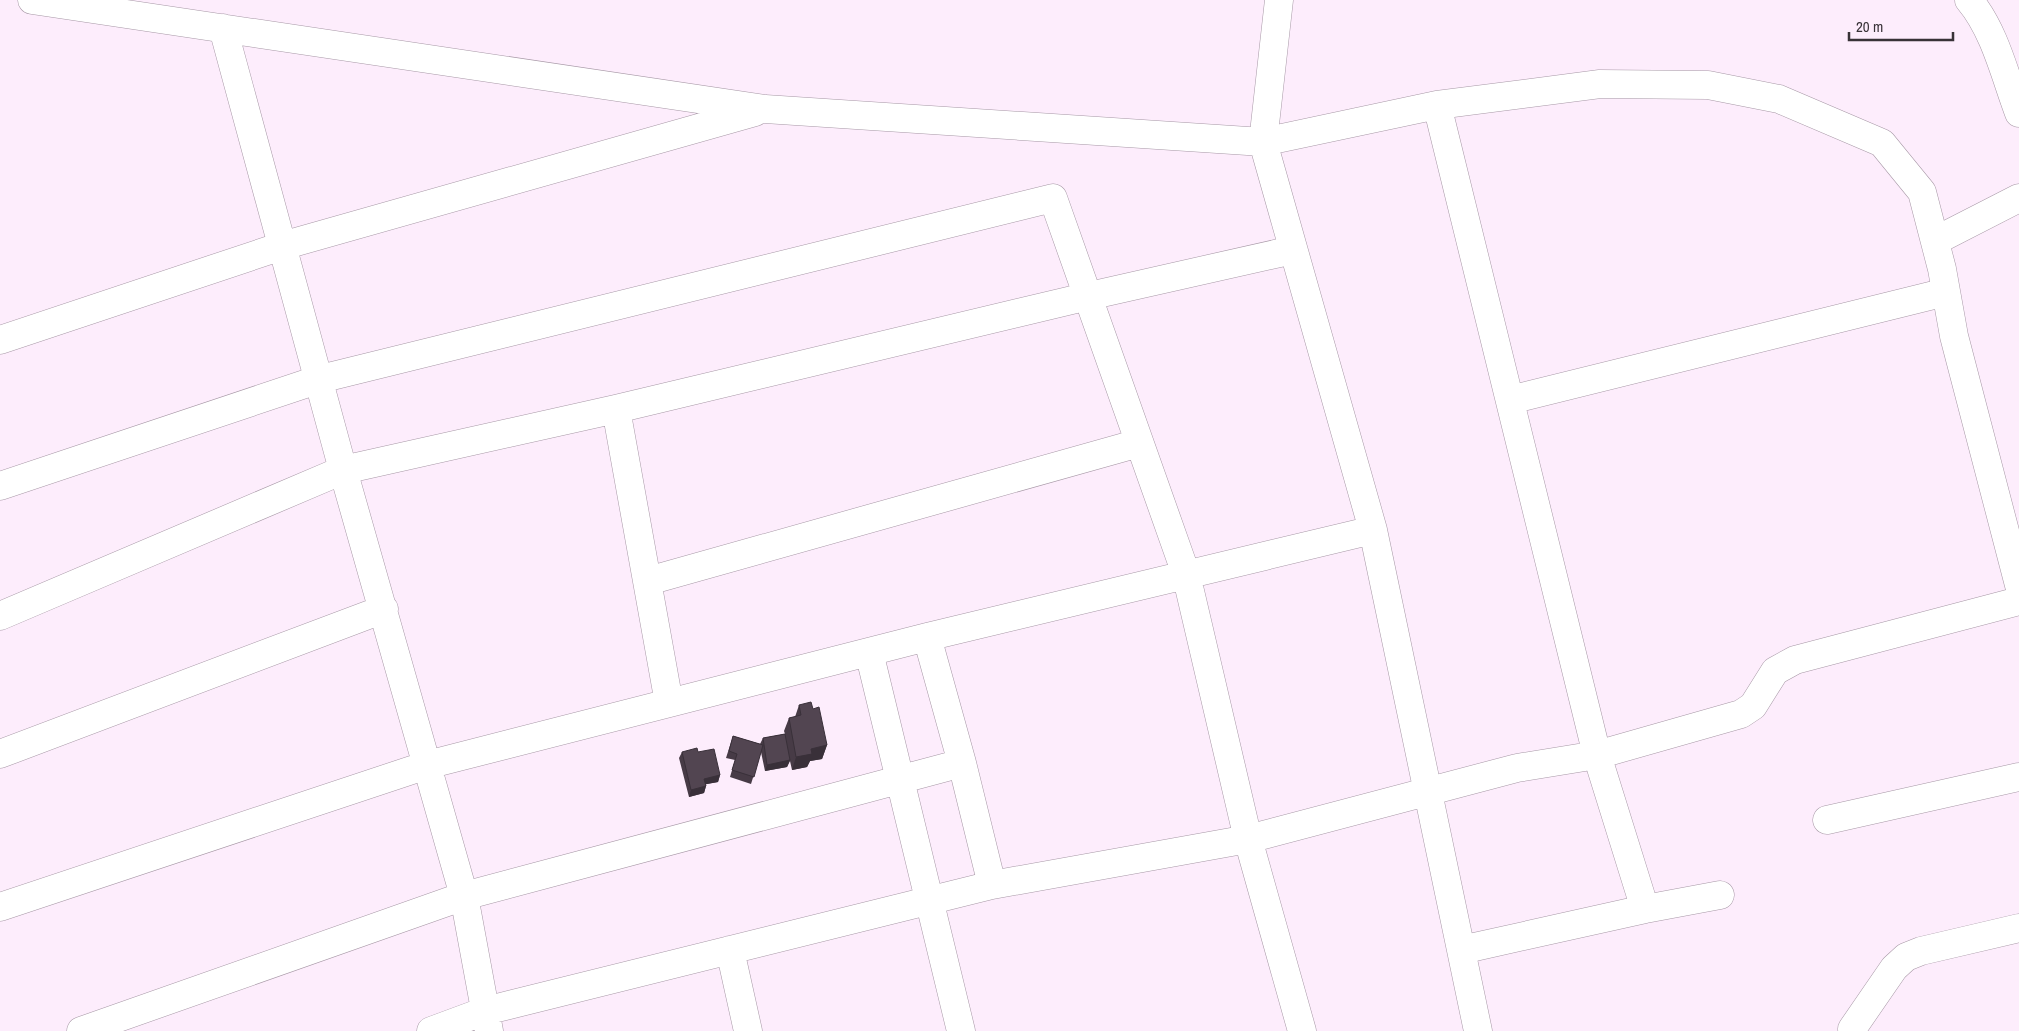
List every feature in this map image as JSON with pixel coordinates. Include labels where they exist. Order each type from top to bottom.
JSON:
[{"type":"street","points":[[32,0],[765,110],[1263,142],[1437,105],[1600,84],[1708,85],[1779,99],[1882,143],[1922,192],[1936,242],[1954,336],[2019,585]]},
{"type":"street","points":[[1279,0],[1263,142],[1373,530],[1478,1031]]},
{"type":"street","points":[[1969,0],[1982,16],[1989,31],[2019,113]]},
{"type":"street","points":[[223,28],[344,470],[464,896],[487,1021]]},
{"type":"street","points":[[1437,105],[1597,755],[1645,909]]},
{"type":"street","points":[[0,340],[282,246],[765,110]]},
{"type":"street","points":[[0,486],[320,380],[1053,198],[1186,574],[1248,839],[1302,1031]]},
{"type":"street","points":[[1936,242],[2019,198]]},
{"type":"street","points":[[0,616],[344,470],[616,409],[1089,296],[1293,250]]},
{"type":"street","points":[[1510,400],[1946,292]]},
{"type":"street","points":[[616,409],[669,703]]},
{"type":"street","points":[[648,581],[1139,443]]},
{"type":"street","points":[[0,907],[427,765],[927,637],[1373,530]]},
{"type":"street","points":[[431,1031],[487,1021],[730,950],[992,885],[1248,839],[1517,768],[1597,755],[1741,714],[1753,706],[1775,671],[1795,660],[2019,601]]},
{"type":"street","points":[[0,754],[384,609]]},
{"type":"street","points":[[927,637],[962,763],[992,885]]},
{"type":"street","points":[[869,652],[961,1031]]},
{"type":"street","points":[[81,1031],[464,896],[962,763]]},
{"type":"street","points":[[1828,820],[2019,777]]},
{"type":"street","points":[[1461,950],[1645,909],[1720,895]]},
{"type":"street","points":[[1856,1030],[1894,968],[1906,957],[1922,950],[2019,928]]},
{"type":"street","points":[[730,950],[748,1031]]},
{"type":"building","points":[[811,702],[813,709],[819,707],[827,745],[811,749],[812,754],[796,757],[789,718],[801,715],[799,705]]},
{"type":"building","points":[[785,734],[790,760],[767,765],[763,738]]},
{"type":"building","points":[[733,736],[763,745],[754,777],[732,770],[737,754],[729,751]]},
{"type":"building","points":[[697,748],[698,752],[714,749],[720,775],[704,779],[706,786],[691,790],[682,752]]}]
